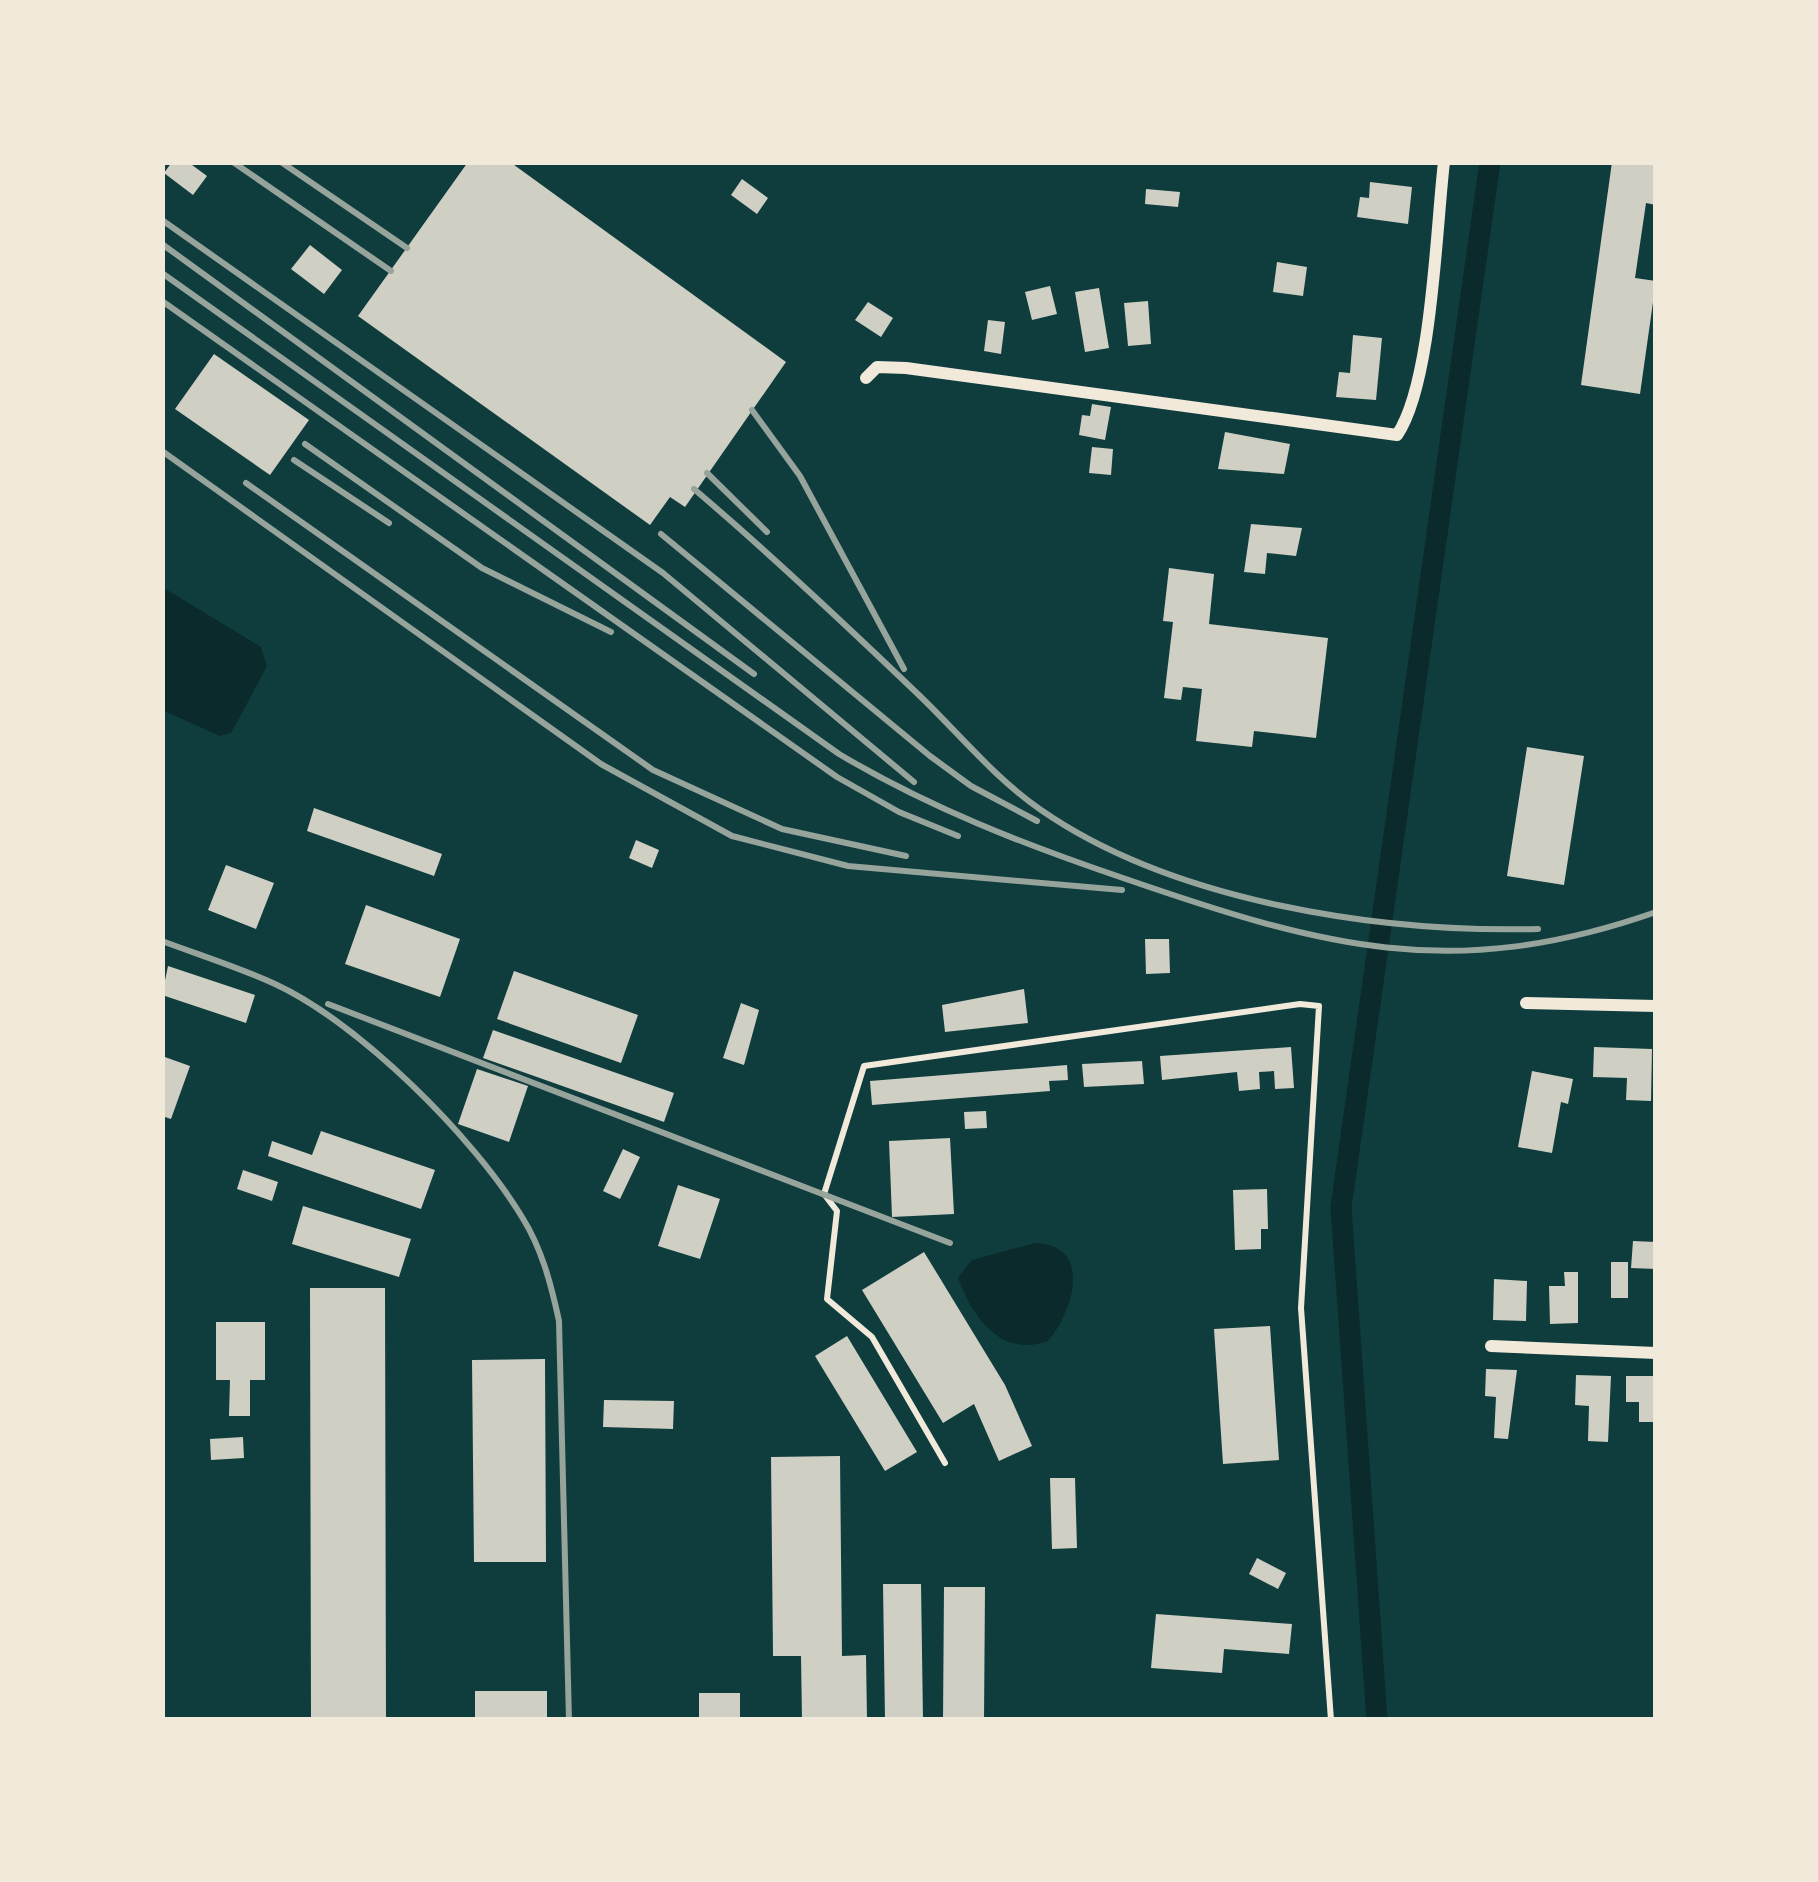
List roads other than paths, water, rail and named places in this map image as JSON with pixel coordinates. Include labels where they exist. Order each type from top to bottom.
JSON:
[{"type":"street","points":[[866,378],[877,367],[906,368],[1397,435],[1410,417],[1418,380],[1444,162]]},
{"type":"street","points":[[1526,1003],[1656,1006]]},
{"type":"street","points":[[1490,1346],[1656,1353]]},
{"type":"lane","points":[[945,1463],[872,1337],[827,1299],[837,1211],[824,1194],[864,1066],[1300,1004],[1318,1006],[1301,1308],[1331,1720]]},
{"type":"water","points":[[162,587],[261,647],[267,666],[231,733],[220,736],[162,710]]},
{"type":"water","points":[[1035,1243],[1065,1255],[1072,1267],[1070,1298],[1048,1341],[1016,1344],[981,1320],[958,1278],[972,1260]]},
{"type":"waterway","points":[[1377,1720],[1341,1207],[1490,162]]},
{"type":"railway","points":[[233,162],[391,271]]},
{"type":"railway","points":[[281,162],[407,248]]},
{"type":"railway","points":[[162,220],[663,573],[914,782]]},
{"type":"railway","points":[[162,244],[754,674]]},
{"type":"railway","points":[[162,273],[839,754],[978,824],[1194,902],[1324,938],[1386,948],[1514,947],[1582,934],[1656,912]]},
{"type":"railway","points":[[162,301],[837,777],[899,812],[958,836]]},
{"type":"railway","points":[[752,410],[800,476],[904,669]]},
{"type":"railway","points":[[305,444],[482,568],[611,632]]},
{"type":"railway","points":[[162,451],[601,764],[732,836],[848,866],[1122,890]]},
{"type":"railway","points":[[294,460],[389,523]]},
{"type":"railway","points":[[707,473],[767,532]]},
{"type":"railway","points":[[246,483],[653,770],[782,829],[906,856]]},
{"type":"railway","points":[[694,489],[838,618],[1009,785],[1094,842],[1152,868],[1280,906],[1412,925],[1538,929]]},
{"type":"railway","points":[[661,534],[930,756],[971,786],[1037,821]]},
{"type":"railway","points":[[162,941],[275,984],[342,1026],[445,1118],[501,1186],[529,1229],[559,1321],[569,1720]]},
{"type":"railway","points":[[328,1004],[950,1243]]}]
